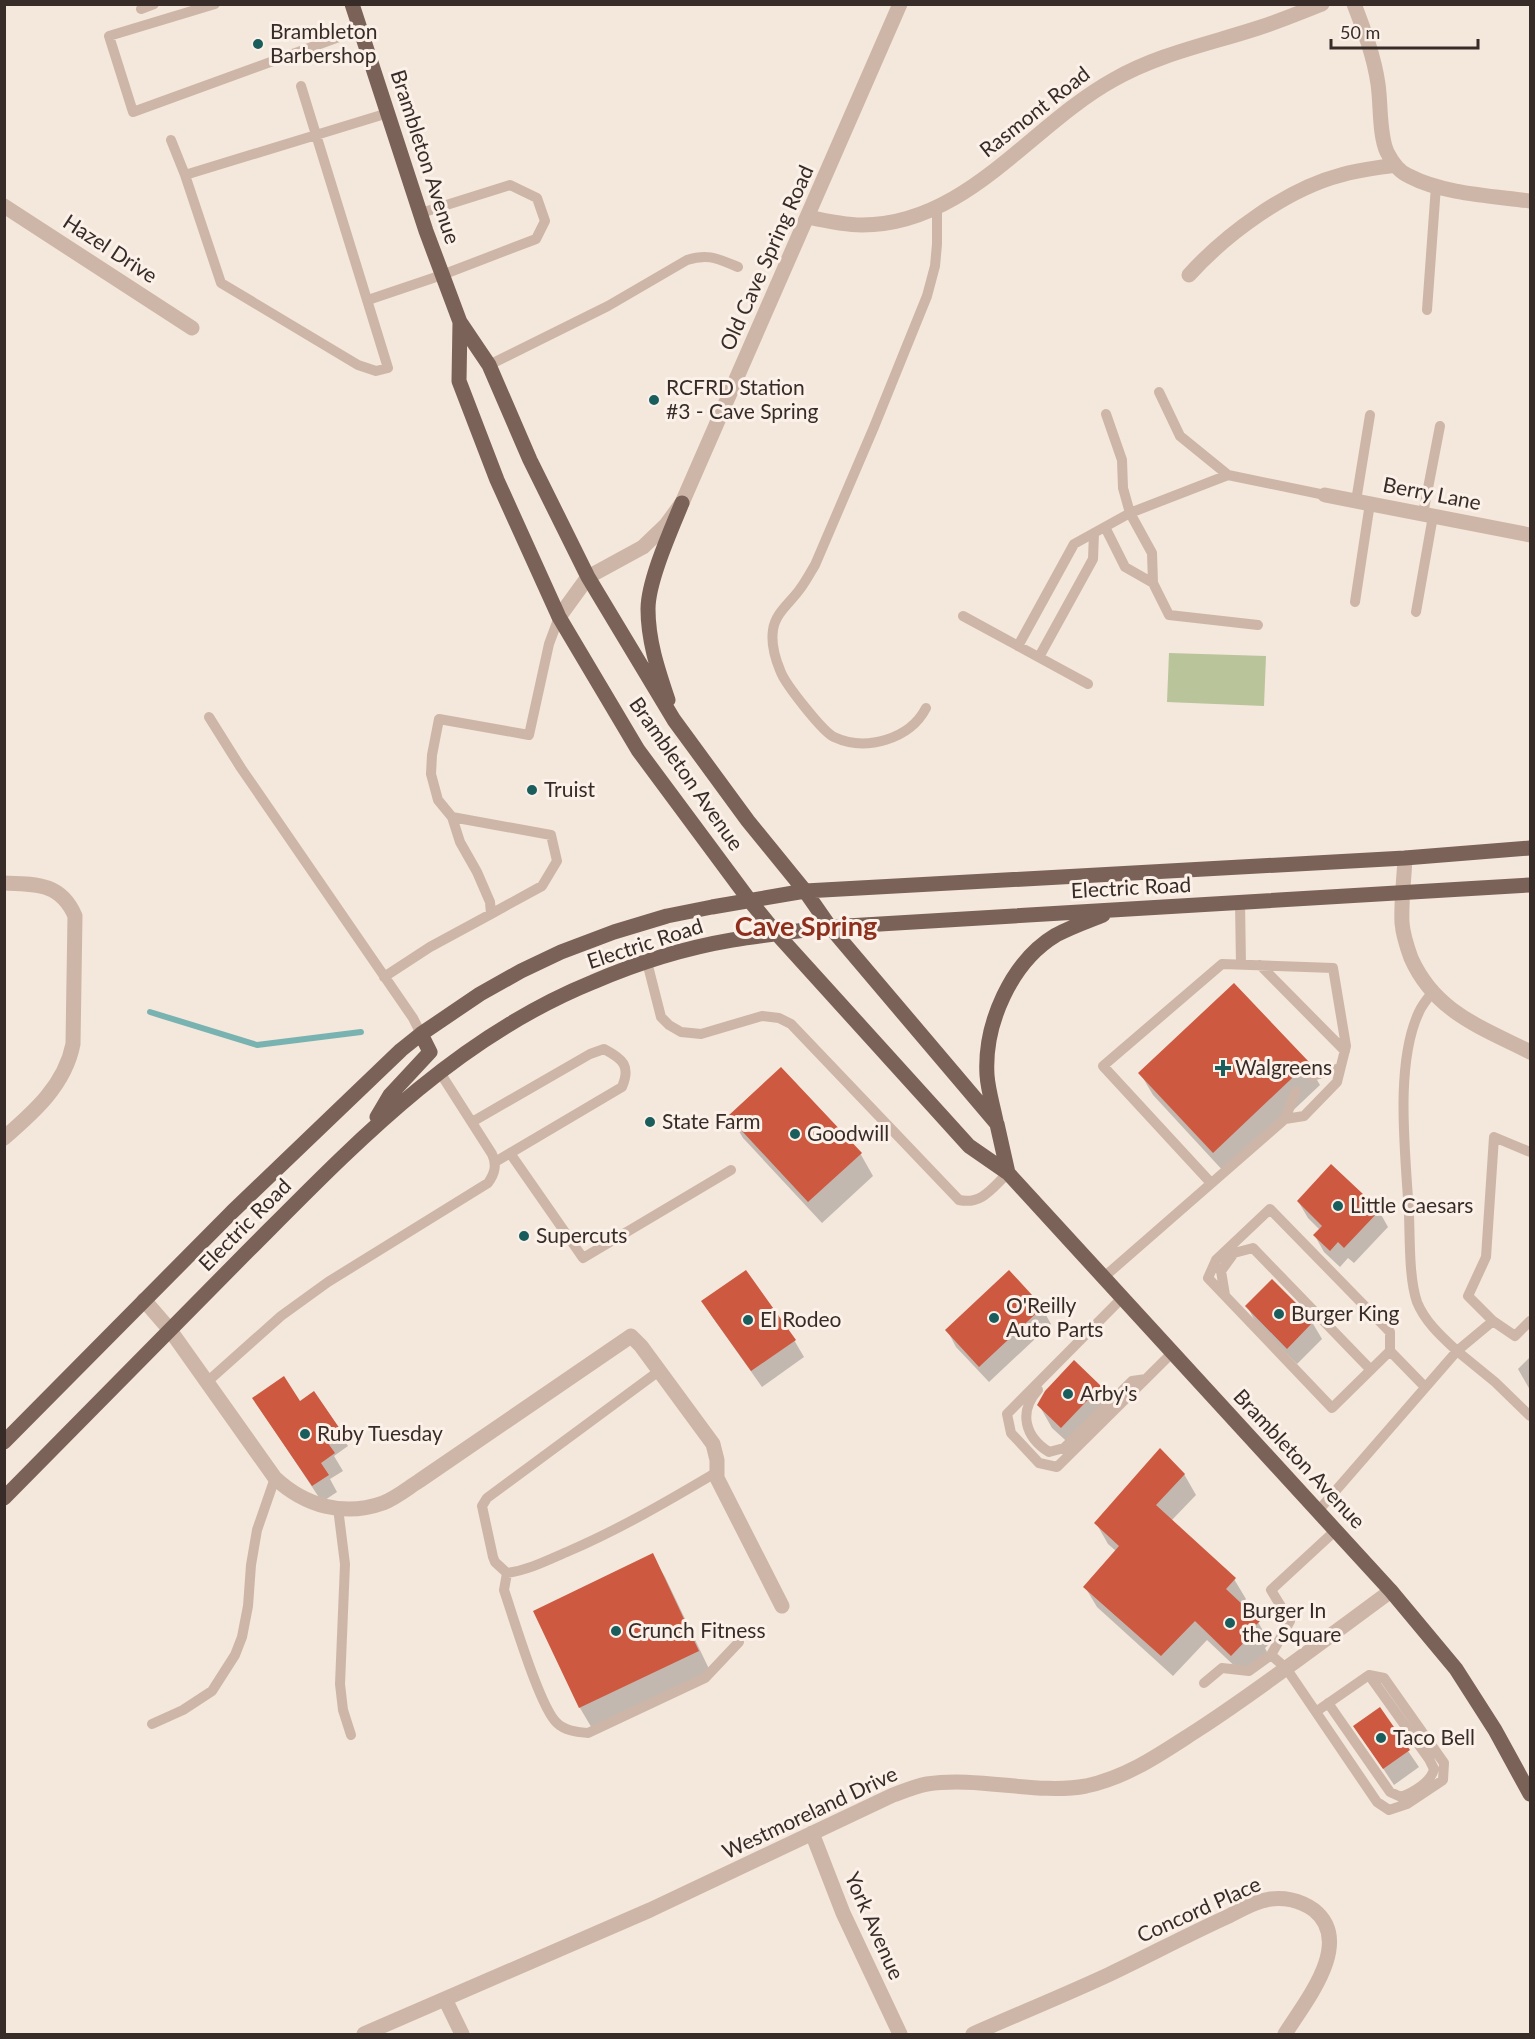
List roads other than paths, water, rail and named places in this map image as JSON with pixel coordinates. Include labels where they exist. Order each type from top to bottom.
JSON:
[{"type":"main road","name":"Brambleton Avenue","points":[[352,4],[442,275],[460,322],[489,365],[530,460],[588,577],[674,720],[748,820],[805,891],[830,927],[997,1124],[1008,1173]]},
{"type":"main road","name":"Brambleton Avenue","points":[[460,322],[459,381],[497,480],[559,617],[638,750],[777,934],[969,1146],[1008,1173],[1391,1591],[1456,1669],[1495,1730],[1530,1794]]},
{"type":"main road","points":[[674,720],[652,649],[648,607],[656,573],[682,503]]},
{"type":"main road","name":"Electric Road","points":[[4,1442],[248,1196],[401,1050],[480,994],[561,952],[614,932],[667,916],[805,891],[1406,858],[1530,848]]},
{"type":"main road","name":"Electric Road","points":[[4,1498],[368,1132],[439,1071],[485,1039],[538,1008],[592,982],[647,962],[730,940],[830,927],[1530,885]]},
{"type":"main road","points":[[997,1124],[987,1076],[990,1038],[1001,1000],[1024,963],[1056,936],[1113,910]]},
{"type":"main road","points":[[368,1132],[390,1095],[430,1052],[421,1034]]},
{"type":"street","name":"Old Cave Spring Road","points":[[559,617],[588,577],[643,547],[666,525],[682,503],[900,4]]},
{"type":"street","name":"Rasmont Road","points":[[808,217],[862,225],[910,218],[967,191],[1080,100],[1113,79],[1149,62],[1258,28],[1322,4]]},
{"type":"street","points":[[1354,4],[1369,43],[1378,83],[1383,140],[1387,153],[1395,165],[1406,175],[1436,186],[1530,201]]},
{"type":"street","points":[[1189,275],[1231,236],[1284,198],[1341,175],[1395,165]]},
{"type":"street","name":"Hazel Drive","points":[[4,206],[192,328]]},
{"type":"street","name":"Berry Lane","points":[[1325,495],[1530,535]]},
{"type":"street","points":[[1406,858],[1402,924],[1408,949],[1418,972],[1432,993],[1443,1004],[1467,1020],[1530,1052]]},
{"type":"street","points":[[4,884],[50,888],[62,895],[75,916],[71,1056],[52,1091],[26,1119],[4,1138]]},
{"type":"street","points":[[144,1300],[170,1330],[275,1478],[289,1491],[307,1501],[338,1508],[363,1508],[385,1502],[466,1450],[631,1336],[713,1444],[717,1460],[717,1478],[782,1606]]},
{"type":"street","name":"Westmoreland Drive","points":[[364,2034],[650,1910],[893,1795],[927,1784],[972,1782],[1064,1788],[1114,1779],[1142,1766],[1229,1709],[1391,1591]]},
{"type":"street","name":"York Avenue","points":[[812,1833],[843,1912],[900,2034]]},
{"type":"street","name":"Concord Place","points":[[973,2034],[1111,1973],[1264,1900],[1281,1898],[1297,1901],[1312,1908],[1322,1917],[1329,1941],[1324,1968],[1312,1993],[1285,2034]]},
{"type":"street","points":[[445,1999],[462,2034]]},
{"type":"lane","points":[[141,9],[154,4]]},
{"type":"lane","points":[[215,4],[109,36],[133,112],[361,29]]},
{"type":"lane","points":[[171,140],[221,283],[358,365],[376,371],[388,368],[301,86]]},
{"type":"lane","points":[[185,175],[388,113]]},
{"type":"lane","points":[[368,300],[536,239],[545,221],[537,198],[510,185],[421,213]]},
{"type":"lane","points":[[1427,310],[1436,186]]},
{"type":"lane","points":[[926,708],[912,727],[898,736],[879,742],[851,742],[833,737],[823,729],[780,672],[774,652],[773,631],[776,620],[802,587],[815,565],[927,296],[935,266],[936,207]]},
{"type":"lane","points":[[489,365],[608,306],[687,260],[700,256],[713,256],[738,267]]},
{"type":"lane","points":[[1159,392],[1180,436],[1227,475],[1325,495]]},
{"type":"lane","points":[[1106,414],[1122,460],[1123,488],[1130,513],[1152,553],[1153,583],[1169,615],[1258,625]]},
{"type":"lane","points":[[1355,602],[1370,415]]},
{"type":"lane","points":[[1416,612],[1440,426]]},
{"type":"lane","points":[[1018,646],[1074,544],[1130,513],[1227,475]]},
{"type":"lane","points":[[1105,527],[1125,567],[1153,583]]},
{"type":"lane","points":[[1039,657],[1093,559],[1094,533]]},
{"type":"lane","points":[[963,616],[1088,684]]},
{"type":"lane","points":[[491,914],[490,902],[460,842],[452,817],[438,800],[431,774],[432,755],[440,719],[529,735],[549,644],[559,617]]},
{"type":"lane","points":[[209,717],[241,768],[413,1018],[421,1034]]},
{"type":"lane","points":[[384,977],[430,947],[542,885],[556,861],[551,835],[452,817]]},
{"type":"lane","points":[[1240,903],[1241,965]]},
{"type":"lane","points":[[647,962],[662,1017],[669,1025],[681,1032],[700,1034],[762,1016],[779,1018],[791,1024],[959,1200],[969,1202],[979,1200],[1008,1173]]},
{"type":"lane","points":[[1211,1183],[1103,1066],[1222,964],[1333,968],[1346,1046],[1337,1082],[1304,1116],[1285,1119]]},
{"type":"lane","points":[[1260,966],[1345,1051]]},
{"type":"lane","points":[[1432,993],[1420,1011],[1412,1031],[1405,1078],[1404,1117],[1412,1274],[1417,1302],[1436,1332],[1530,1416]]},
{"type":"lane","points":[[472,1122],[591,1054],[604,1049],[618,1057],[624,1064],[627,1076],[622,1087],[495,1162]]},
{"type":"lane","points":[[1312,1076],[1340,1068]]},
{"type":"lane","points":[[207,1382],[281,1316],[328,1282],[488,1183],[494,1174],[495,1162],[492,1154],[439,1071]]},
{"type":"lane","points":[[1104,1277],[1285,1119],[1296,1091]]},
{"type":"lane","points":[[1530,1152],[1494,1137],[1486,1257],[1468,1296],[1493,1321],[1515,1336],[1530,1321]]},
{"type":"lane","points":[[511,1152],[583,1258],[731,1170]]},
{"type":"lane","points":[[1390,1351],[1332,1408],[1208,1278],[1216,1260],[1270,1209],[1390,1332],[1390,1351],[1425,1387]]},
{"type":"lane","points":[[1225,1295],[1221,1271],[1234,1253],[1253,1248],[1370,1369]]},
{"type":"lane","points":[[1123,1297],[1007,1414],[1011,1433],[1039,1463],[1057,1467],[1173,1352]]},
{"type":"lane","points":[[1318,1511],[1457,1351],[1493,1321]]},
{"type":"lane","points":[[1060,1358],[1051,1376],[1030,1399],[1027,1410],[1027,1425],[1033,1440],[1049,1452],[1064,1448],[1132,1381],[1146,1379]]},
{"type":"lane","points":[[507,1573],[493,1557],[482,1506],[487,1497],[659,1371]]},
{"type":"lane","points":[[507,1573],[538,1564],[624,1526],[717,1472]]},
{"type":"lane","points":[[152,1724],[183,1710],[212,1691],[236,1655],[248,1606],[251,1565],[257,1530],[275,1478]]},
{"type":"lane","points":[[338,1508],[345,1564],[340,1684],[343,1710],[351,1735]]},
{"type":"lane","points":[[1204,1683],[1222,1668],[1249,1671],[1271,1655],[1290,1622],[1271,1590],[1336,1530]]},
{"type":"lane","points":[[507,1573],[504,1590],[544,1702],[557,1723],[574,1732],[588,1732],[705,1678],[739,1642]]},
{"type":"lane","points":[[1271,1655],[1286,1668],[1377,1802],[1389,1810],[1407,1804],[1443,1780],[1444,1763],[1384,1678],[1370,1675],[1317,1711]]},
{"type":"lane","points":[[1328,1703],[1390,1792],[1401,1797],[1411,1793],[1432,1777],[1434,1769],[1370,1675]]},
{"type":"waterway","points":[[150,1012],[257,1045],[361,1032]]},
{"type":"place","name":"Brambleton Barbershop","points":[[258,44]]},
{"type":"place","name":"RCFRD Station #3 - Cave Spring","points":[[654,400]]},
{"type":"place","name":"Truist","points":[[532,790]]},
{"type":"place","name":"Walgreens","points":[[1223,1068]]},
{"type":"place","name":"State Farm","points":[[650,1122]]},
{"type":"place","name":"Goodwill","points":[[795,1134]]},
{"type":"place","name":"Little Caesars","points":[[1338,1206]]},
{"type":"place","name":"Supercuts","points":[[524,1236]]},
{"type":"place","name":"Burger King","points":[[1279,1314]]},
{"type":"place","name":"O'Reilly Auto Parts","points":[[994,1318]]},
{"type":"place","name":"El Rodeo","points":[[748,1320]]},
{"type":"place","name":"Arby's","points":[[1068,1394]]},
{"type":"place","name":"Ruby Tuesday","points":[[305,1434]]},
{"type":"place","name":"Burger In the Square","points":[[1230,1623]]},
{"type":"place","name":"Crunch Fitness","points":[[616,1631]]},
{"type":"place","name":"Taco Bell","points":[[1381,1738]]},
{"type":"district","name":"Cave Spring","points":[[806,927]]}]
